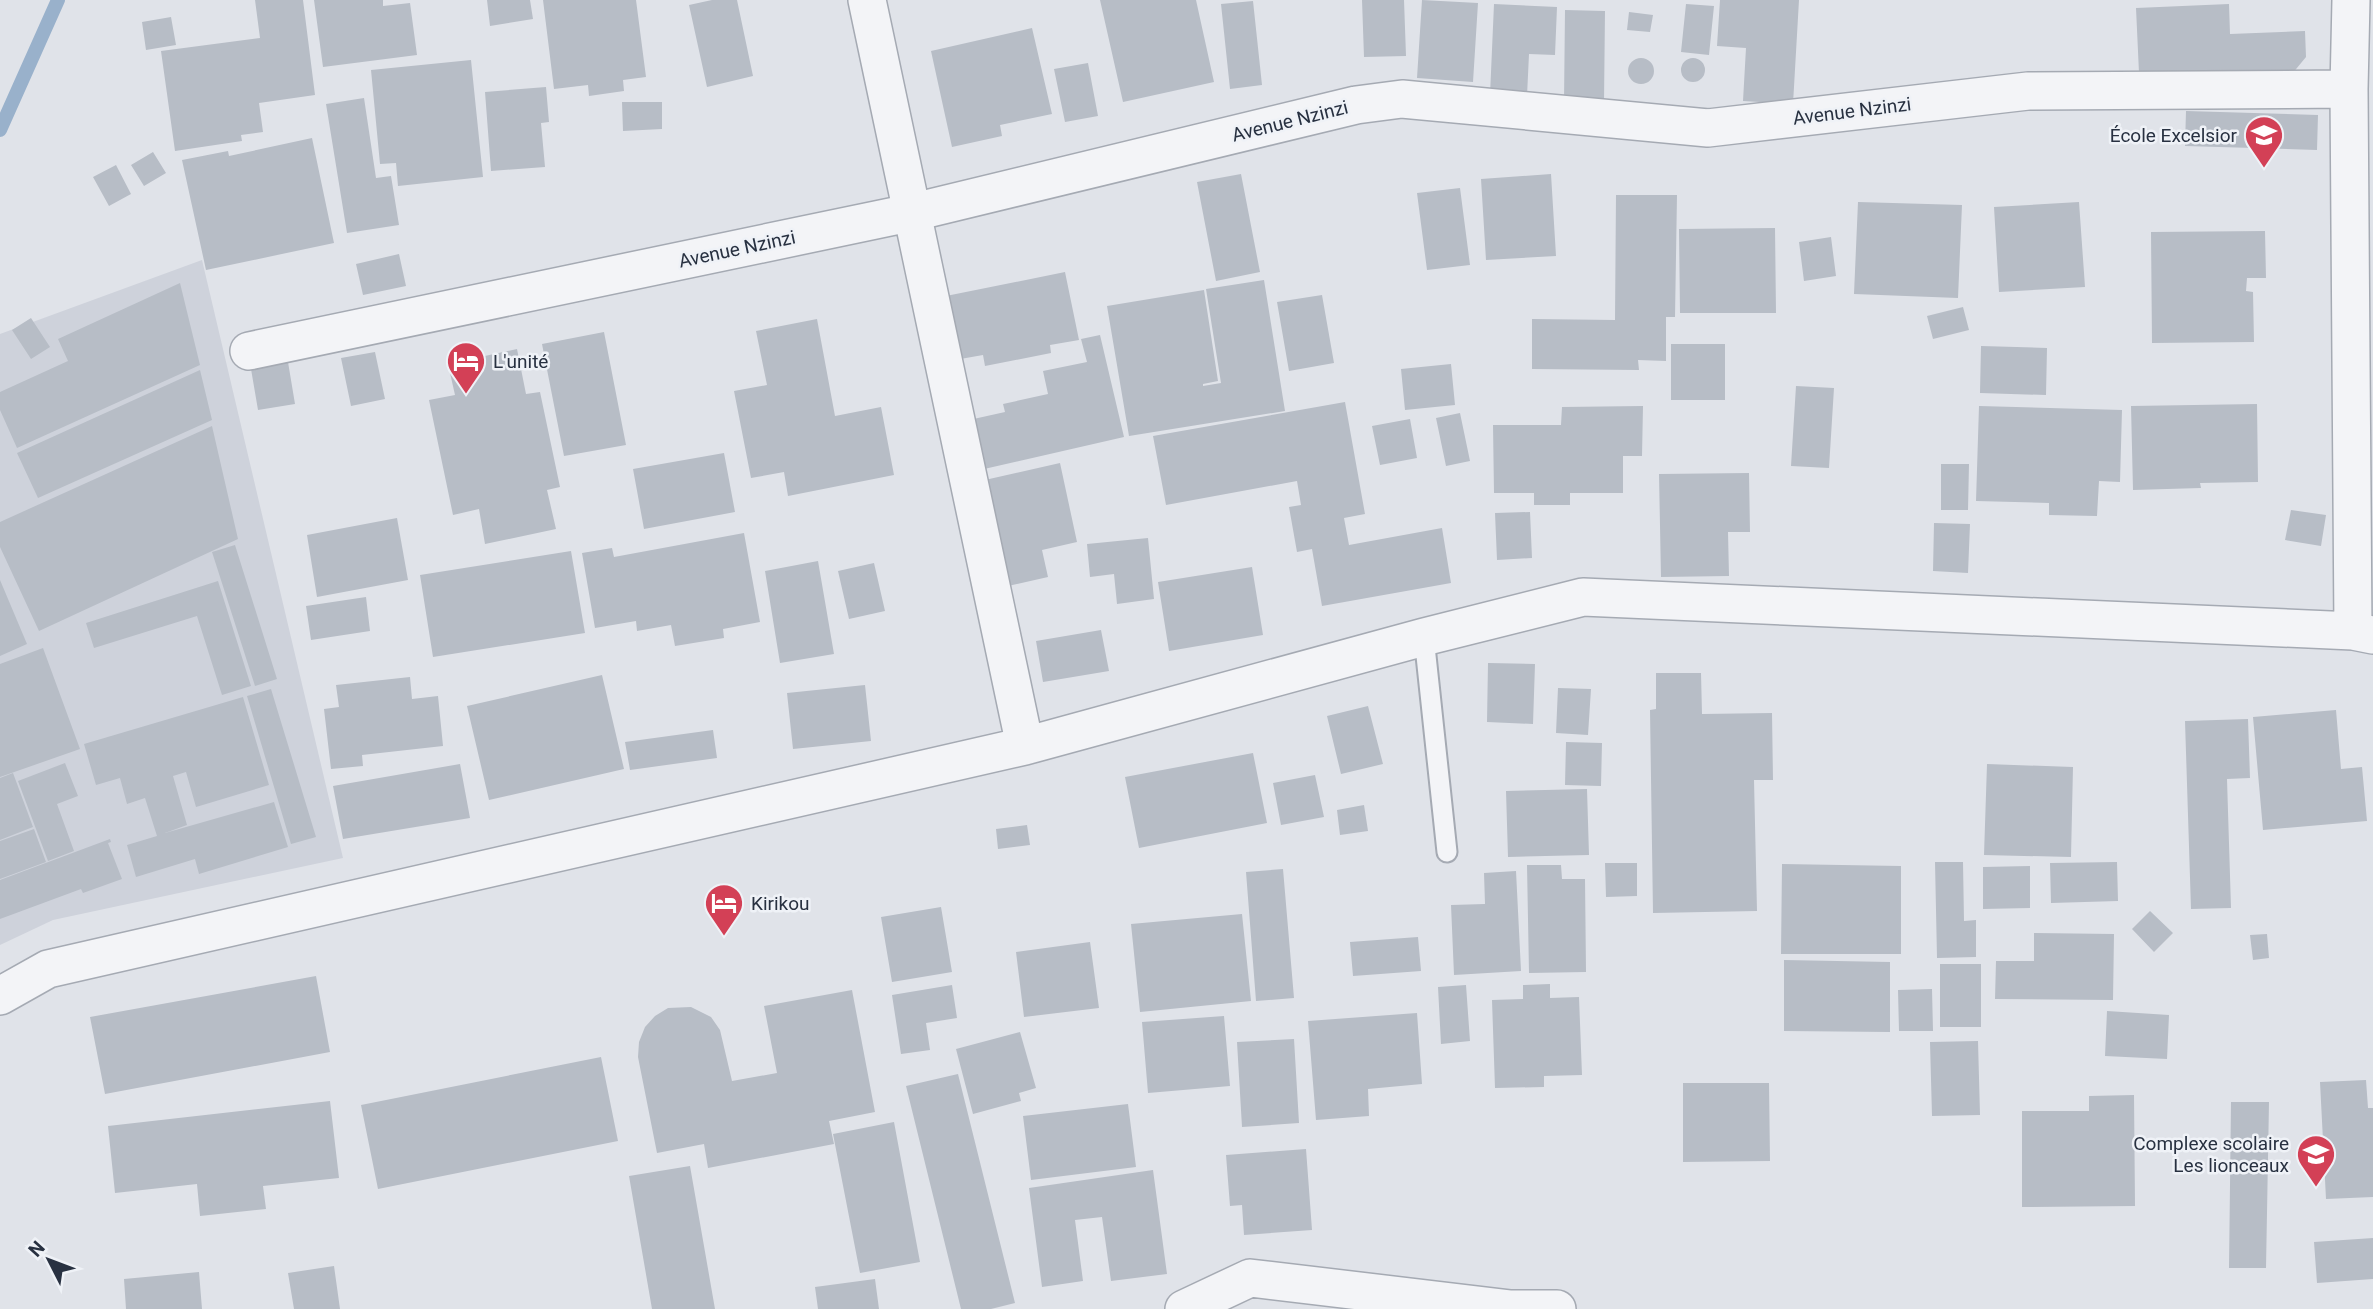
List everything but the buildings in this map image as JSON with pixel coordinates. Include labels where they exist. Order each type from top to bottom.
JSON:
[{"type":"street","points":[[867,0],[1025,746]]},
{"type":"street","points":[[0,996],[48,969],[1025,746],[1424,637],[1583,597],[2363,633],[2349,89],[2351,0]]},
{"type":"street","name":"Avenue Nzinzi","points":[[249,351],[914,212],[1356,105],[1402,99],[1708,128],[2028,91],[2349,89]]},
{"type":"street","points":[[1184,1309],[1250,1278],[1511,1309],[1557,1309]]},
{"type":"lane","points":[[1424,637],[1447,852]]},
{"type":"shaded area","points":[[202,260],[343,858],[53,920],[0,945],[0,334]]},
{"type":"waterway","points":[[0,130],[58,0]]},
{"type":"place","name":"École Excelsior","points":[[2264,169]]},
{"type":"place","name":"L'unité","points":[[466,395]]},
{"type":"place","name":"Kirikou","points":[[724,937]]},
{"type":"place","name":"Complexe scolaire Les lionceaux","points":[[2316,1188]]}]
